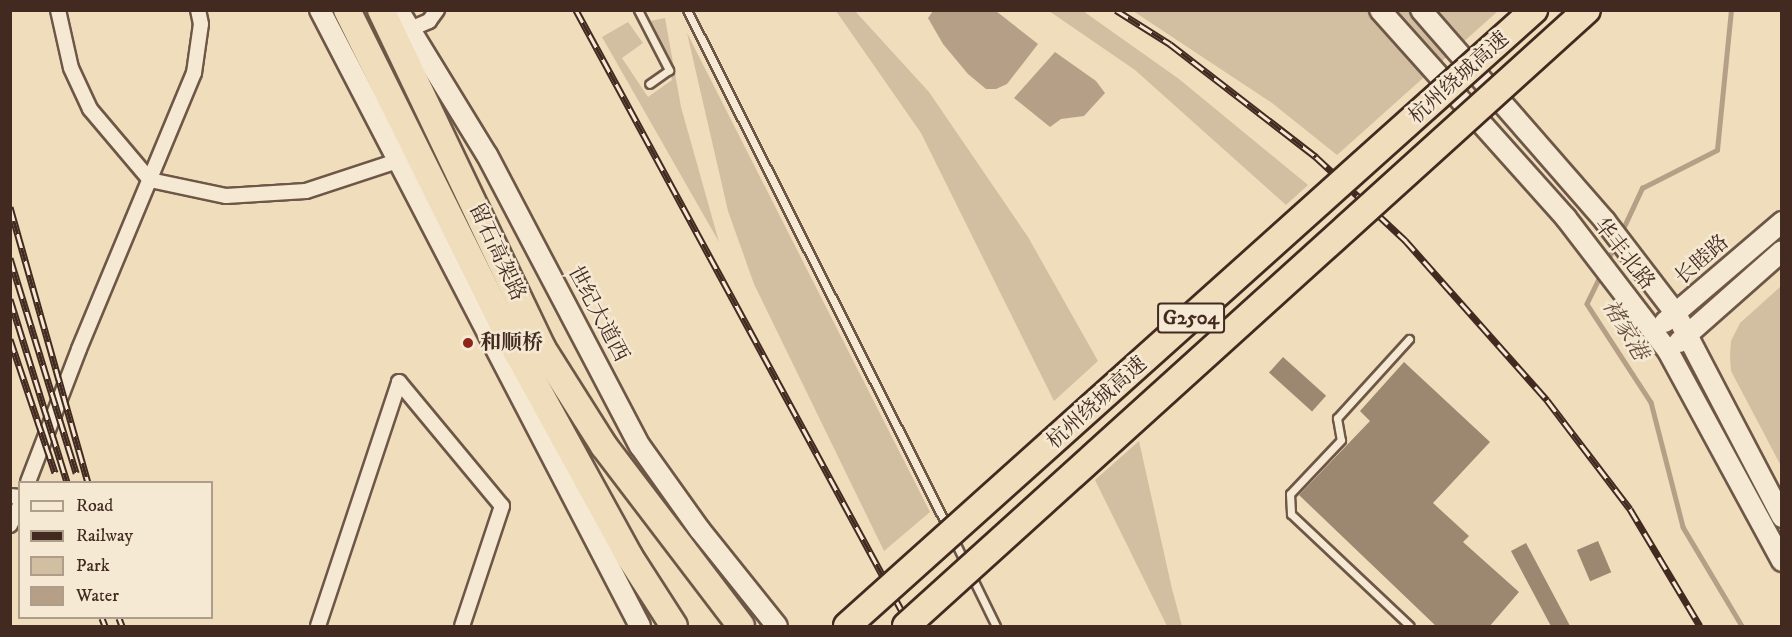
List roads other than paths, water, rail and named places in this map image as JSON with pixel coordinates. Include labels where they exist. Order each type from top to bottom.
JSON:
[{"type":"highway","name":"留石高架路","points":[[347,10],[517,352],[629,556],[674,627]]},
{"type":"highway","name":"留石高架路","points":[[381,10],[542,348],[604,446],[741,627]]},
{"type":"highway","name":"杭州绕城高速","points":[[847,627],[1534,10]]},
{"type":"highway","name":"杭州绕城高速","points":[[906,627],[1587,10]]},
{"type":"highway","points":[[403,20],[604,446]]},
{"type":"main road","points":[[320,10],[640,627]]},
{"type":"main road","name":"华丰北路","points":[[1380,10],[1501,141],[1590,249],[1668,351],[1782,561]]},
{"type":"main road","name":"华丰北路","points":[[1421,10],[1605,222],[1676,314],[1782,517]]},
{"type":"main road","name":"世纪大道西","points":[[403,20],[487,155],[640,446],[700,530],[777,627]]},
{"type":"main road","name":"长睦路","points":[[1653,332],[1782,222]]},
{"type":"main road","points":[[1668,351],[1782,251]]},
{"type":"street","points":[[58,10],[71,68],[90,109],[150,180],[226,196],[306,191],[397,160]]},
{"type":"street","points":[[29,481],[79,349],[194,73],[201,24],[198,10]]},
{"type":"street","points":[[403,20],[429,21],[437,10]]},
{"type":"street","points":[[318,627],[399,382],[502,506],[462,627]]},
{"type":"street","points":[[10,525],[18,509]]},
{"type":"lane","points":[[687,10],[996,627]]},
{"type":"lane","points":[[640,11],[669,70],[650,84]]},
{"type":"lane","points":[[1409,339],[1337,417],[1341,440],[1290,494],[1291,514],[1410,627]]},
{"type":"water","points":[[933,11],[996,11],[1038,44],[1007,84],[996,89],[986,89],[968,74],[943,44],[928,18]]},
{"type":"water","points":[[1055,52],[1096,81],[1105,93],[1084,116],[1061,119],[1050,127],[1014,98]]},
{"type":"waterway","name":"褚家港","points":[[1621,233],[1642,188],[1717,150],[1731,10]]},
{"type":"waterway","name":"褚家港","points":[[1607,262],[1616,243]]},
{"type":"waterway","name":"褚家港","points":[[1602,273],[1587,304],[1651,402],[1683,527],[1742,626]]},
{"type":"railway","points":[[576,10],[910,626]]},
{"type":"railway","points":[[1116,10],[1170,44],[1316,157],[1405,240],[1547,400],[1630,509],[1700,626]]},
{"type":"railway","points":[[10,207],[88,481]]},
{"type":"railway","points":[[10,258],[76,473]]},
{"type":"railway","points":[[10,299],[67,481]]},
{"type":"railway","points":[[10,339],[55,473]]},
{"type":"railway","points":[[102,619],[105,626]]},
{"type":"railway","points":[[119,619],[122,626]]},
{"type":"place","name":"和顺桥","points":[[468,343]]}]
